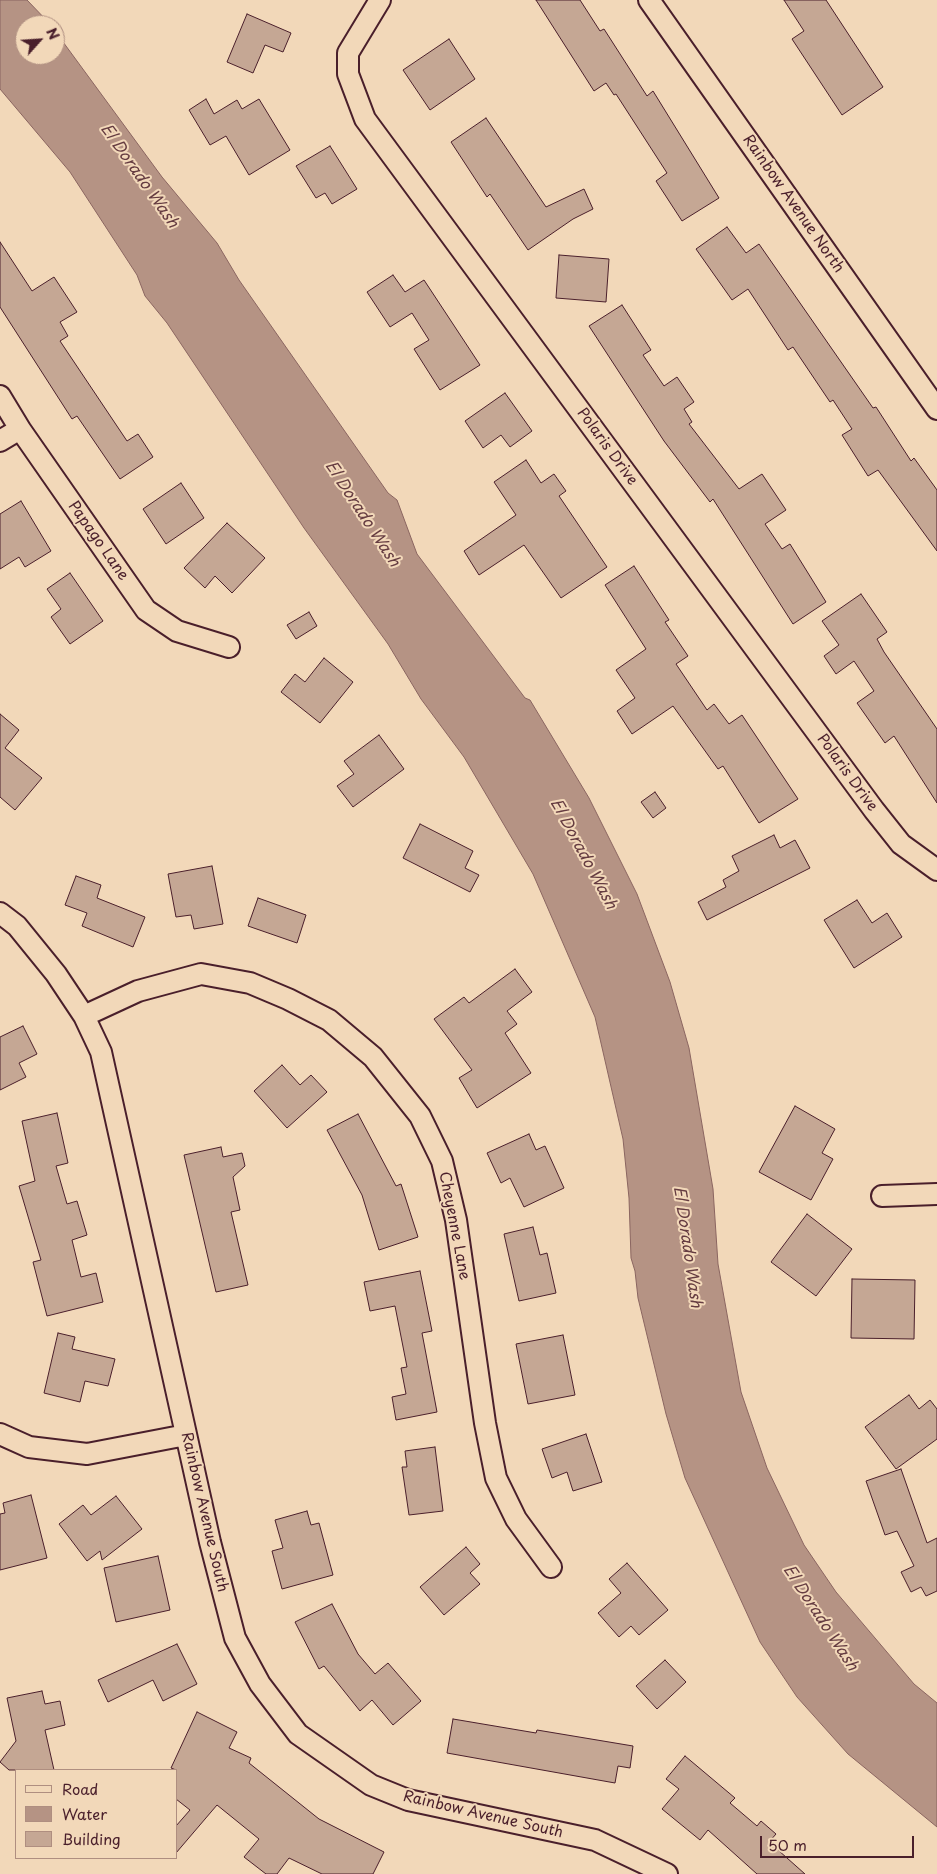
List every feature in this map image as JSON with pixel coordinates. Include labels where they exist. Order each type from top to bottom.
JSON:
[{"type":"street","name":"Polaris Drive","points":[[380,0],[348,53],[350,82],[365,119],[874,810],[901,844],[937,870]]},
{"type":"street","name":"Rainbow Avenue North","points":[[649,0],[937,409]]},
{"type":"street","name":"Papago Lane","points":[[0,396],[20,429],[146,610],[177,631],[228,647]]},
{"type":"street","points":[[0,441],[20,429]]},
{"type":"street","name":"Rainbow Avenue South","points":[[0,913],[17,926],[56,974],[84,1016],[101,1052],[210,1542],[235,1638],[260,1684],[298,1734],[371,1785],[408,1800],[595,1840],[667,1874]]},
{"type":"street","name":"Cheyenne Lane","points":[[84,1016],[138,991],[202,974],[250,983],[288,999],[329,1020],[373,1057],[420,1116],[442,1161],[456,1220],[485,1423],[496,1478],[516,1519],[551,1567]]},
{"type":"street","points":[[882,1196],[937,1194]]},
{"type":"street","points":[[0,1434],[29,1447],[87,1454],[186,1435]]},
{"type":"water","name":"El Dorado Wash","points":[[0,0],[27,0],[41,15],[15,15],[15,65],[65,65],[65,45],[162,177],[217,243],[239,280],[388,493],[397,500],[417,554],[525,698],[530,700],[589,798],[637,894],[670,982],[689,1048],[713,1189],[718,1264],[741,1392],[767,1468],[804,1545],[836,1592],[914,1684],[937,1703],[937,1827],[848,1754],[797,1697],[760,1642],[685,1478],[666,1414],[638,1298],[635,1271],[631,1258],[629,1198],[623,1139],[595,1017],[533,874],[464,757],[421,699],[388,644],[304,528],[167,323],[145,296],[137,275],[70,172],[0,89]]},
{"type":"building","points":[[536,0],[580,0],[600,31],[604,29],[647,96],[653,91],[719,198],[682,221],[656,181],[667,173],[616,94],[614,95],[606,83],[594,91]]},
{"type":"building","points":[[784,0],[826,0],[883,87],[842,115],[792,39],[804,31]]},
{"type":"building","points":[[247,14],[291,33],[283,52],[265,45],[253,73],[227,62]]},
{"type":"building","points":[[449,39],[475,79],[430,110],[403,70]]},
{"type":"building","points":[[206,99],[214,114],[237,100],[242,109],[259,99],[290,150],[249,175],[226,136],[210,145],[189,110]]},
{"type":"building","points":[[486,118],[546,207],[584,189],[593,209],[573,219],[528,250],[490,194],[487,197],[451,142]]},
{"type":"building","points":[[330,146],[357,189],[332,204],[325,193],[316,198],[296,166]]},
{"type":"building","points":[[727,227],[746,253],[759,244],[873,408],[876,407],[911,461],[914,458],[937,490],[937,551],[878,470],[868,476],[842,435],[852,429],[833,400],[830,402],[793,347],[788,350],[748,289],[732,300],[696,249]]},
{"type":"building","points":[[0,242],[32,291],[54,277],[77,312],[60,322],[68,336],[60,341],[127,441],[138,434],[153,457],[120,479],[77,416],[72,419],[0,307]]},
{"type":"building","points":[[559,255],[609,259],[606,302],[556,298]]},
{"type":"building","points":[[393,275],[405,292],[424,280],[480,365],[440,390],[414,349],[429,340],[412,313],[390,327],[367,292]]},
{"type":"building","points":[[622,305],[651,350],[643,355],[664,386],[677,377],[694,402],[684,409],[692,422],[689,424],[739,489],[762,474],[786,510],[765,524],[782,549],[790,544],[826,602],[793,624],[713,499],[710,502],[664,441],[589,326]]},
{"type":"building","points":[[505,393],[532,431],[510,447],[501,435],[483,448],[465,421]]},
{"type":"building","points":[[526,460],[541,483],[554,474],[566,491],[559,496],[607,567],[561,598],[524,545],[479,575],[464,551],[516,515],[494,482]]},
{"type":"building","points":[[181,483],[204,518],[166,544],[143,509]]},
{"type":"building","points":[[21,501],[51,551],[25,567],[19,557],[0,569],[0,514]]},
{"type":"building","points":[[227,523],[265,558],[232,593],[215,576],[205,588],[184,568]]},
{"type":"building","points":[[634,566],[669,620],[665,622],[688,656],[676,664],[707,710],[714,704],[729,724],[742,715],[798,799],[759,823],[723,766],[718,769],[673,706],[632,734],[617,711],[635,698],[616,670],[646,649],[605,585]]},
{"type":"building","points":[[70,573],[103,621],[70,644],[51,617],[61,609],[47,589]]},
{"type":"building","points":[[861,594],[887,632],[877,639],[884,652],[937,729],[937,803],[894,736],[885,743],[857,703],[874,691],[854,661],[836,674],[824,656],[839,645],[822,621]]},
{"type":"building","points":[[309,612],[317,626],[296,639],[287,625]]},
{"type":"building","points":[[324,658],[353,682],[320,723],[281,692],[295,674],[305,682]]},
{"type":"building","points":[[0,714],[19,730],[5,748],[42,778],[15,810],[0,797]]},
{"type":"building","points":[[379,735],[404,769],[353,807],[337,786],[354,774],[344,761]]},
{"type":"building","points":[[655,792],[666,808],[653,818],[641,802]]},
{"type":"building","points":[[420,824],[473,851],[465,868],[479,875],[470,892],[403,858]]},
{"type":"building","points":[[774,835],[780,848],[795,840],[810,868],[707,920],[698,902],[726,887],[723,880],[739,871],[732,856]]},
{"type":"building","points":[[212,866],[223,924],[194,929],[191,915],[176,917],[168,874]]},
{"type":"building","points":[[76,876],[101,885],[97,898],[145,917],[133,947],[82,926],[87,913],[65,905]]},
{"type":"building","points":[[258,898],[306,915],[297,943],[248,926]]},
{"type":"building","points":[[857,900],[872,923],[887,913],[902,937],[854,968],[824,920]]},
{"type":"building","points":[[515,969],[532,992],[507,1011],[517,1024],[505,1033],[531,1073],[477,1108],[459,1078],[472,1070],[434,1019],[464,997],[469,1003]]},
{"type":"building","points":[[23,1026],[37,1054],[19,1063],[26,1077],[0,1090],[0,1037]]},
{"type":"building","points":[[282,1065],[300,1085],[311,1075],[327,1092],[287,1128],[254,1091]]},
{"type":"building","points":[[795,1106],[835,1129],[822,1153],[833,1159],[811,1200],[759,1172]]},
{"type":"building","points":[[57,1113],[68,1163],[56,1166],[67,1204],[77,1201],[87,1235],[72,1240],[81,1277],[96,1273],[103,1302],[47,1316],[33,1262],[41,1260],[19,1186],[35,1181],[22,1121]]},
{"type":"building","points":[[358,1114],[396,1186],[401,1184],[418,1237],[379,1250],[362,1195],[327,1130]]},
{"type":"building","points":[[529,1134],[536,1150],[545,1146],[564,1188],[524,1207],[510,1178],[501,1183],[487,1153]]},
{"type":"building","points":[[221,1147],[223,1157],[242,1153],[245,1166],[233,1177],[240,1210],[231,1212],[248,1285],[216,1292],[184,1155]]},
{"type":"building","points":[[807,1214],[852,1249],[816,1296],[771,1262]]},
{"type":"building","points":[[533,1227],[540,1255],[547,1253],[556,1293],[519,1301],[504,1234]]},
{"type":"building","points":[[420,1271],[432,1331],[422,1333],[437,1412],[396,1420],[392,1397],[406,1394],[401,1368],[407,1367],[395,1306],[370,1311],[364,1282]]},
{"type":"building","points":[[852,1279],[915,1280],[914,1339],[851,1338]]},
{"type":"building","points":[[58,1333],[75,1337],[72,1349],[115,1359],[108,1386],[85,1381],[80,1402],[44,1393]]},
{"type":"building","points":[[563,1335],[575,1395],[528,1404],[516,1344]]},
{"type":"building","points":[[909,1395],[919,1409],[930,1400],[937,1409],[937,1439],[896,1469],[865,1427]]},
{"type":"building","points":[[586,1434],[602,1482],[573,1491],[567,1472],[552,1478],[542,1449]]},
{"type":"building","points":[[435,1447],[443,1511],[409,1515],[402,1467],[407,1467],[405,1451]]},
{"type":"building","points":[[901,1469],[927,1543],[937,1538],[937,1591],[926,1596],[921,1587],[911,1592],[901,1572],[914,1566],[897,1531],[885,1535],[866,1481]]},
{"type":"building","points":[[31,1495],[47,1558],[0,1570],[0,1514],[5,1513],[3,1503]]},
{"type":"building","points":[[116,1496],[142,1529],[102,1560],[100,1551],[87,1561],[59,1524],[83,1505],[91,1515]]},
{"type":"building","points":[[307,1511],[311,1525],[319,1523],[333,1575],[282,1589],[272,1551],[283,1548],[275,1520]]},
{"type":"building","points":[[466,1547],[480,1564],[470,1573],[480,1584],[444,1615],[420,1587]]},
{"type":"building","points":[[158,1556],[170,1610],[116,1622],[104,1568]]},
{"type":"building","points":[[627,1563],[668,1610],[639,1635],[631,1626],[619,1637],[598,1613],[621,1593],[609,1579]]},
{"type":"building","points":[[332,1604],[358,1654],[375,1674],[388,1663],[421,1701],[393,1725],[372,1700],[360,1711],[324,1666],[319,1669],[295,1622]]},
{"type":"building","points":[[177,1644],[197,1684],[163,1701],[153,1680],[108,1702],[98,1680]]},
{"type":"building","points":[[665,1660],[686,1682],[657,1709],[636,1686]]},
{"type":"building","points":[[42,1691],[45,1704],[60,1701],[65,1725],[45,1730],[54,1769],[9,1770],[0,1762],[16,1741],[7,1698]]},
{"type":"building","points":[[197,1712],[237,1732],[229,1748],[251,1758],[249,1763],[319,1819],[384,1852],[373,1874],[322,1874],[289,1858],[277,1874],[266,1874],[244,1857],[259,1839],[217,1805],[178,1851],[178,1824],[190,1810],[178,1801],[178,1769],[171,1768]]},
{"type":"building","points":[[453,1719],[536,1733],[537,1730],[633,1746],[630,1768],[618,1766],[615,1783],[447,1753]]},
{"type":"building","points":[[685,1756],[735,1798],[730,1803],[757,1826],[761,1821],[776,1834],[769,1842],[805,1874],[757,1874],[708,1830],[700,1840],[662,1809],[679,1789],[666,1779]]}]
